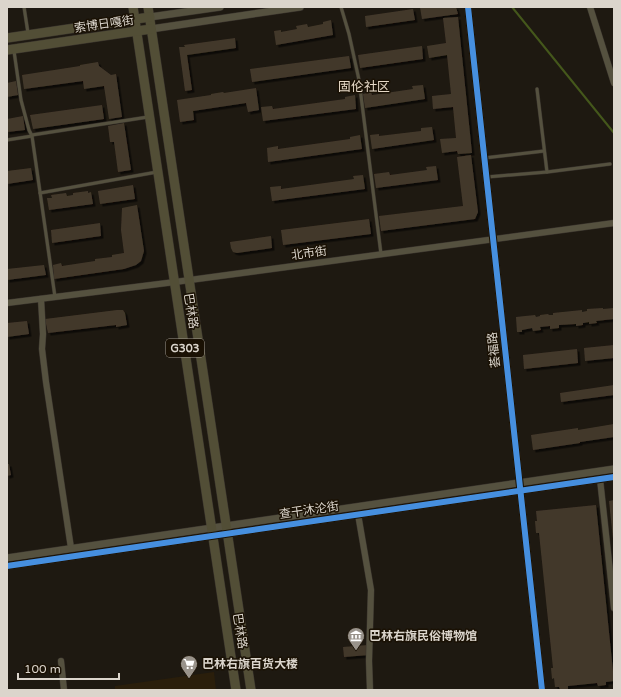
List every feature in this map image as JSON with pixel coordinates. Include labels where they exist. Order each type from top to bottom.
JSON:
[{"type":"main road","name":"巴林路","points":[[133,7],[236,690]]},
{"type":"main road","name":"巴林路","points":[[148,7],[250,690]]},
{"type":"main road","name":"索博日嘎街","points":[[7,38],[150,17]]},
{"type":"main road","name":"索博日嘎街","points":[[10,50],[151,29]]},
{"type":"street","name":"索博日嘎街","points":[[150,17],[220,7]]},
{"type":"street","name":"索博日嘎街","points":[[151,29],[300,7]]},
{"type":"street","name":"荟福路","points":[[468,7],[542,690]]},
{"type":"street","points":[[590,7],[614,83]]},
{"type":"street","name":"北市街","points":[[7,303],[614,223]]},
{"type":"street","points":[[41,298],[43,334],[42,349],[71,548]]},
{"type":"street","name":"查干沐沦街","points":[[7,566],[520,482],[614,469]]},
{"type":"street","name":"查干沐沦街","points":[[226,530],[358,514],[614,476]]},
{"type":"street","points":[[600,479],[614,608]]},
{"type":"street","points":[[358,514],[371,590],[369,661],[370,690]]},
{"type":"street","name":"查干沐沦街","points":[[7,558],[71,548],[213,532]]},
{"type":"street","points":[[61,661],[64,690]]},
{"type":"lane","points":[[24,7],[29,35]]},
{"type":"lane","points":[[341,7],[349,34],[358,80],[381,254]]},
{"type":"lane","points":[[10,50],[21,100],[29,130],[32,135],[55,297]]},
{"type":"lane","points":[[537,89],[547,172]]},
{"type":"lane","points":[[7,140],[150,117]]},
{"type":"lane","points":[[484,158],[544,151]]},
{"type":"lane","points":[[487,177],[547,172],[610,164]]},
{"type":"lane","points":[[40,193],[158,171]]},
{"type":"shaded area","name":"巴林右旗百货大楼","points":[[214,672],[216,690],[115,690],[115,686]]},
{"type":"building","points":[[420,7],[456,7],[458,14],[422,19]]},
{"type":"building","points":[[413,9],[415,20],[366,27],[365,16]]},
{"type":"building","points":[[458,17],[472,153],[458,154],[457,151],[442,153],[440,139],[456,138],[453,107],[433,109],[432,96],[451,94],[447,55],[429,58],[427,46],[446,43],[443,18]]},
{"type":"building","points":[[331,20],[333,35],[276,45],[274,31],[281,30],[281,32],[297,29],[296,26],[307,24],[308,27],[323,24],[323,22]]},
{"type":"building","points":[[235,38],[236,48],[187,55],[192,90],[185,91],[179,47]]},
{"type":"building","points":[[422,46],[423,59],[360,68],[358,55]]},
{"type":"building","points":[[349,56],[351,68],[252,82],[250,69]]},
{"type":"building","points":[[98,62],[99,66],[111,75],[116,74],[122,117],[109,119],[104,86],[84,89],[83,81],[24,89],[22,75]]},
{"type":"building","points":[[16,81],[18,95],[7,97],[7,83]]},
{"type":"building","points":[[423,85],[425,99],[365,108],[363,94],[371,92],[372,95],[413,89],[412,86]]},
{"type":"building","points":[[256,88],[259,110],[248,112],[246,103],[193,111],[194,120],[180,122],[177,100]]},
{"type":"building","points":[[355,95],[356,109],[263,121],[261,107],[272,106],[273,109],[345,99],[345,97]]},
{"type":"building","points":[[102,105],[104,119],[33,129],[30,115]]},
{"type":"building","points":[[23,116],[25,130],[7,132],[7,119]]},
{"type":"building","points":[[124,123],[131,170],[118,172],[114,142],[110,142],[108,126]]},
{"type":"building","points":[[432,127],[434,140],[372,149],[370,135],[379,134],[379,136],[421,131],[421,128]]},
{"type":"building","points":[[360,135],[362,149],[268,162],[267,148],[278,146],[278,149],[350,139],[350,137]]},
{"type":"building","points":[[471,155],[478,212],[475,219],[381,231],[379,216],[463,206],[457,157]]},
{"type":"building","points":[[436,166],[438,180],[376,188],[374,174],[389,172],[390,175],[427,170],[426,167]]},
{"type":"building","points":[[31,168],[33,180],[7,184],[7,171]]},
{"type":"building","points":[[363,175],[365,189],[272,201],[270,187],[281,186],[281,189],[354,179],[353,176]]},
{"type":"building","points":[[133,185],[135,199],[100,204],[98,191]]},
{"type":"building","points":[[88,191],[88,193],[91,192],[93,204],[49,210],[47,198],[52,198],[51,195],[66,193],[67,196],[73,195],[73,193]]},
{"type":"building","points":[[137,205],[144,251],[141,261],[136,265],[124,269],[54,279],[53,265],[61,263],[62,266],[95,261],[95,259],[112,257],[112,255],[124,253],[121,230],[122,208]]},
{"type":"building","points":[[369,219],[371,234],[283,245],[281,230]]},
{"type":"building","points":[[100,223],[101,236],[52,243],[51,230]]},
{"type":"building","points":[[271,236],[272,248],[237,253],[233,252],[231,248],[230,242]]},
{"type":"building","points":[[44,265],[46,275],[7,280],[7,269]]},
{"type":"building","points":[[614,308],[614,319],[596,321],[597,323],[583,323],[583,325],[576,326],[576,324],[559,325],[559,328],[550,329],[550,326],[540,327],[541,330],[533,331],[532,328],[522,330],[522,332],[517,332],[516,317],[535,315],[536,317],[548,314],[553,315],[553,313],[582,310],[582,312],[587,311],[587,309]]},
{"type":"building","points":[[123,310],[125,313],[127,325],[48,333],[45,319]]},
{"type":"building","points":[[27,321],[29,334],[7,337],[7,323]]},
{"type":"building","points":[[614,345],[614,358],[585,361],[584,348]]},
{"type":"building","points":[[577,349],[578,363],[524,369],[523,355]]},
{"type":"building","points":[[614,385],[614,395],[561,402],[560,393]]},
{"type":"building","points":[[614,424],[614,437],[533,450],[531,435],[578,428],[578,430]]},
{"type":"building","points":[[7,464],[9,464],[11,475],[7,476]]},
{"type":"building","points":[[614,500],[614,539],[613,539],[609,501]]},
{"type":"building","points":[[596,505],[614,681],[606,682],[606,685],[598,686],[597,683],[568,686],[568,689],[560,689],[559,687],[555,687],[554,678],[552,679],[551,668],[553,668],[539,533],[536,533],[536,511]]},
{"type":"building","name":"巴林右旗民俗博物馆","points":[[368,645],[369,655],[344,657],[343,647]]},
{"type":"waterway","points":[[512,7],[614,133]]},
{"type":"cycle path","points":[[468,7],[542,690]]},
{"type":"cycle path","points":[[7,566],[614,477]]},
{"type":"place","name":"巴林右旗民俗博物馆","points":[[356,651]]},
{"type":"place","name":"巴林右旗百货大楼","points":[[189,679]]},
{"type":"district","name":"固伦社区","points":[[364,86]]}]
